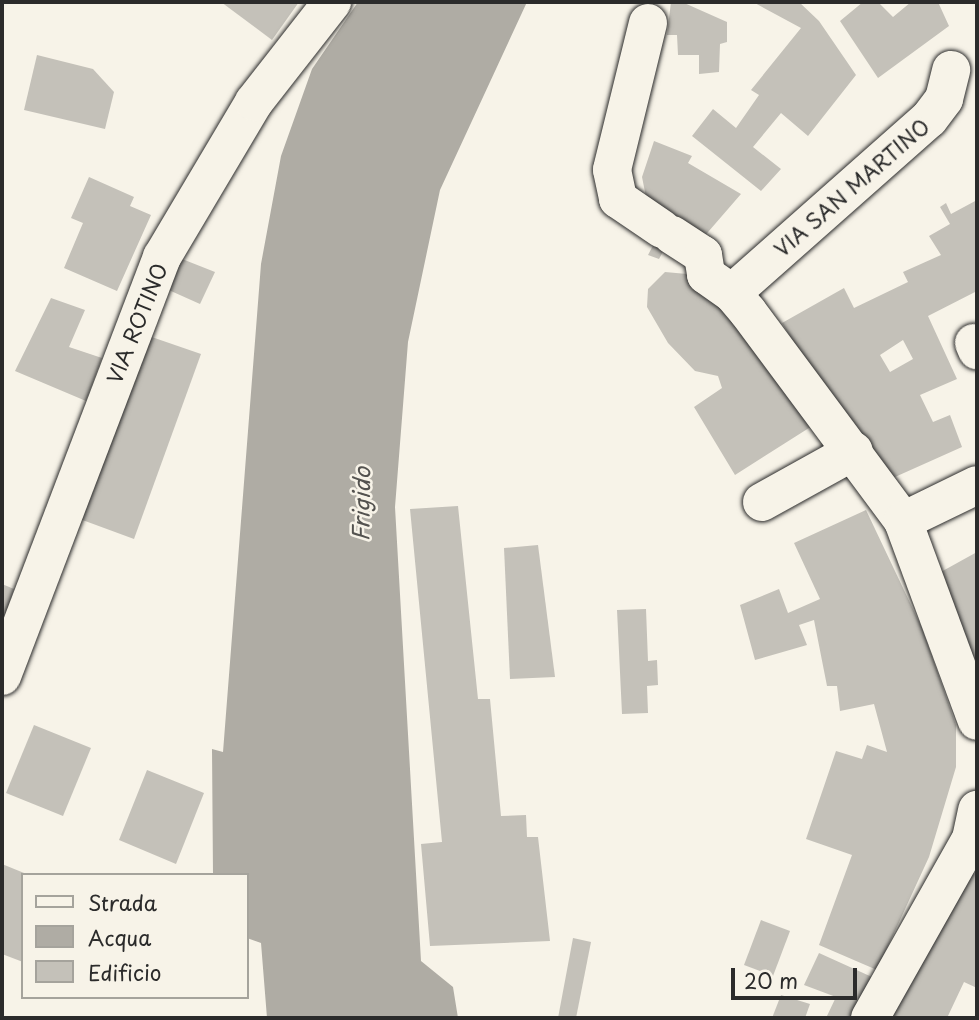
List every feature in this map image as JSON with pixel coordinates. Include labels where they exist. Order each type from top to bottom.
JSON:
[{"type":"street","name":"VIA ROTINO","points":[[2,676],[162,257],[254,102],[330,5]]},
{"type":"street","points":[[648,23],[612,170],[618,199],[679,240],[706,275],[740,303],[904,520],[977,721]]},
{"type":"street","name":"VIA SAN MARTINO","points":[[740,303],[929,120],[944,99],[951,70]]},
{"type":"street","points":[[762,502],[854,451]]},
{"type":"street","points":[[904,520],[977,485]]},
{"type":"street","points":[[870,1018],[975,832]]},
{"type":"water","name":"Frigido","points":[[358,2],[527,2],[440,190],[408,342],[395,507],[421,961],[453,987],[458,1018],[267,1018],[261,943],[248,938],[248,873],[213,873],[212,749],[223,752],[261,264],[281,156],[312,69]]},
{"type":"building","points":[[221,2],[299,2],[272,40]]},
{"type":"building","points":[[671,2],[682,2],[727,22],[727,42],[720,44],[719,72],[699,74],[699,55],[678,55],[677,35],[667,35]]},
{"type":"building","points":[[753,2],[799,2],[819,21],[856,75],[808,136],[781,113],[753,147],[781,169],[761,191],[692,136],[713,109],[736,128],[759,95],[751,90],[801,28]]},
{"type":"building","points":[[863,2],[878,2],[893,17],[911,2],[938,2],[949,26],[878,78],[840,21]]},
{"type":"building","points":[[37,55],[93,69],[114,92],[105,129],[24,110]]},
{"type":"building","points":[[654,141],[692,156],[688,163],[741,194],[702,239],[678,224],[659,259],[648,255],[668,217],[646,197],[642,177]]},
{"type":"building","points":[[89,177],[134,197],[130,206],[151,215],[117,291],[64,268],[83,223],[71,218]]},
{"type":"building","points":[[977,200],[977,291],[928,316],[957,379],[920,395],[933,422],[950,415],[962,447],[886,481],[832,406],[782,323],[844,288],[854,308],[908,282],[903,272],[941,255],[929,236],[950,224],[940,207],[946,203],[951,214]],"holes":[[[903,340],[913,359],[890,372],[880,355]]]},
{"type":"building","points":[[177,257],[215,272],[200,304],[162,287]]},
{"type":"building","points":[[665,272],[687,274],[723,300],[820,421],[735,475],[694,407],[722,388],[718,376],[695,371],[668,343],[647,307],[648,289]]},
{"type":"building","points":[[51,298],[85,310],[69,347],[102,358],[86,401],[15,371]]},
{"type":"building","points":[[143,334],[201,354],[134,539],[77,518]]},
{"type":"building","points":[[458,506],[478,699],[490,699],[501,816],[526,815],[527,837],[538,837],[550,941],[430,946],[421,844],[442,842],[410,509]]},
{"type":"building","points":[[866,510],[922,628],[956,725],[956,767],[929,857],[877,970],[819,945],[852,855],[806,839],[836,751],[862,759],[867,745],[887,752],[874,704],[840,711],[837,686],[827,686],[814,620],[799,625],[807,645],[755,660],[740,605],[779,589],[788,613],[820,599],[794,543]]},
{"type":"building","points":[[538,545],[555,677],[510,679],[504,548]]},
{"type":"building","points":[[977,552],[977,682],[939,573]]},
{"type":"building","points":[[2,584],[14,589],[2,625]]},
{"type":"building","points":[[646,609],[648,661],[657,660],[658,685],[647,686],[648,713],[622,714],[617,610]]},
{"type":"building","points":[[34,725],[91,748],[63,816],[6,793]]},
{"type":"building","points":[[147,770],[204,793],[176,864],[119,840]]},
{"type":"building","points":[[2,864],[24,873],[21,873],[21,961],[2,954]]},
{"type":"building","points":[[965,864],[977,876],[977,988],[964,982],[947,1018],[882,1018]]},
{"type":"building","points":[[761,920],[790,931],[773,976],[744,965]]},
{"type":"building","points":[[573,938],[591,942],[576,1018],[558,1018]]},
{"type":"building","points":[[819,953],[872,977],[857,1018],[826,1018],[836,997],[804,985]]},
{"type":"building","points":[[781,995],[810,1004],[805,1018],[772,1018]]}]
